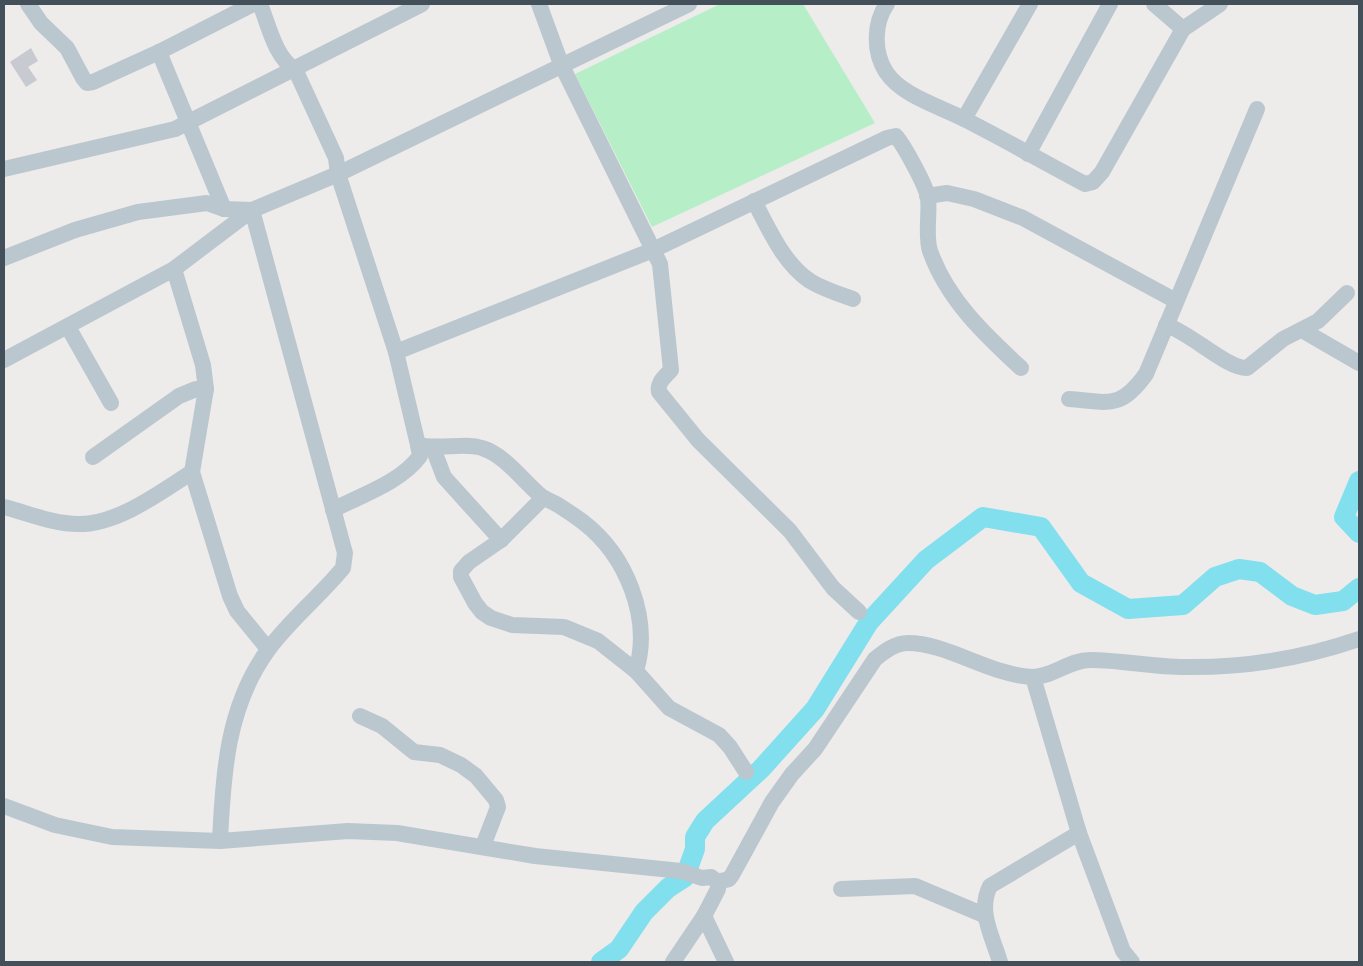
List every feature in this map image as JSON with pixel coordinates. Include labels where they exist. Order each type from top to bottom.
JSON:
[{"type":"street","points":[[28,4],[41,23],[67,48],[82,78],[87,83],[160,52],[253,4]]},
{"type":"street","points":[[260,4],[280,53],[285,62],[294,69],[336,158],[338,174],[426,447],[444,477],[501,540]]},
{"type":"street","points":[[4,169],[159,134],[189,122],[422,4]]},
{"type":"street","points":[[539,4],[561,64],[653,250],[661,271],[671,370],[661,380],[658,387],[659,392],[708,450],[790,531],[833,588],[859,612]]},
{"type":"street","points":[[4,360],[174,269],[252,210],[338,174],[561,64],[689,4]]},
{"type":"street","points":[[887,4],[880,13],[876,32],[879,52],[886,72],[903,89],[964,119],[1085,184],[1093,182],[1102,172],[1183,29],[1220,4]]},
{"type":"street","points":[[964,119],[1030,4]]},
{"type":"street","points":[[1028,154],[1110,4]]},
{"type":"street","points":[[1154,4],[1183,29]]},
{"type":"street","points":[[160,52],[224,209]]},
{"type":"street","points":[[1069,399],[1109,403],[1120,400],[1135,390],[1146,374],[1258,108]]},
{"type":"street","points":[[396,352],[653,250],[887,138],[896,136],[903,145],[928,196],[929,249],[946,286],[982,333],[1021,368]]},
{"type":"street","points":[[928,196],[947,193],[974,199],[1023,218],[1176,302]]},
{"type":"street","points":[[754,201],[789,261],[799,273],[812,282],[854,299]]},
{"type":"street","points":[[4,258],[75,230],[138,212],[207,202],[224,209],[252,210]]},
{"type":"street","points":[[220,841],[223,775],[231,733],[249,680],[268,649],[343,568],[345,553],[252,210]]},
{"type":"street","points":[[174,269],[204,365],[206,389],[192,472],[230,596],[237,611],[268,649]]},
{"type":"street","points":[[1166,325],[1184,332],[1221,357],[1242,368],[1251,366],[1272,346],[1318,321],[1347,293]]},
{"type":"street","points":[[68,327],[111,403]]},
{"type":"street","points":[[1302,330],[1359,363]]},
{"type":"street","points":[[93,457],[178,396],[196,389],[206,389]]},
{"type":"street","points":[[426,447],[472,446],[484,448],[502,460],[543,498],[557,504],[589,528],[606,544],[626,577],[637,605],[642,636],[641,655],[636,671]]},
{"type":"street","points":[[332,510],[406,471],[426,447]]},
{"type":"street","points":[[4,507],[44,519],[79,524],[110,518],[145,502],[192,472]]},
{"type":"street","points":[[543,498],[501,540],[469,562],[461,571],[461,577],[482,612],[491,618],[512,625],[564,627],[598,641],[636,671],[669,708],[719,735],[730,746],[746,772]]},
{"type":"street","points":[[718,882],[729,879],[732,875],[749,841],[777,795],[792,774],[815,749],[875,659],[889,648],[908,643],[933,648],[1002,672],[1034,677],[1050,674],[1069,663],[1088,660],[1170,667],[1232,664],[1301,656],[1359,639]]},
{"type":"street","points":[[1034,677],[1079,833],[1124,951],[1132,962]]},
{"type":"street","points":[[360,716],[382,726],[414,752],[440,755],[461,765],[476,776],[496,800],[498,807],[484,846]]},
{"type":"street","points":[[4,806],[55,824],[112,837],[220,841],[348,831],[397,833],[535,856],[687,873],[702,878],[711,877],[718,882]]},
{"type":"street","points":[[1000,962],[984,915],[985,896],[990,886],[1079,833]]},
{"type":"street","points":[[673,962],[704,916],[718,889],[718,882]]},
{"type":"street","points":[[841,888],[915,886],[984,915]]},
{"type":"street","points":[[704,916],[726,962]]},
{"type":"green space","points":[[720,4],[803,4],[875,123],[652,227],[575,74]]},
{"type":"building","points":[[31,48],[38,61],[28,67],[37,80],[26,87],[10,62]]},
{"type":"waterway","points":[[1359,481],[1344,517],[1359,533]]},
{"type":"waterway","points":[[601,962],[619,949],[644,912],[668,888],[685,877],[695,849],[695,837],[705,821],[761,769],[815,709],[869,622],[926,560],[983,517],[1041,527],[1081,583],[1128,609],[1183,605],[1215,577],[1239,569],[1260,572],[1292,596],[1315,605],[1343,601],[1359,588]]}]
